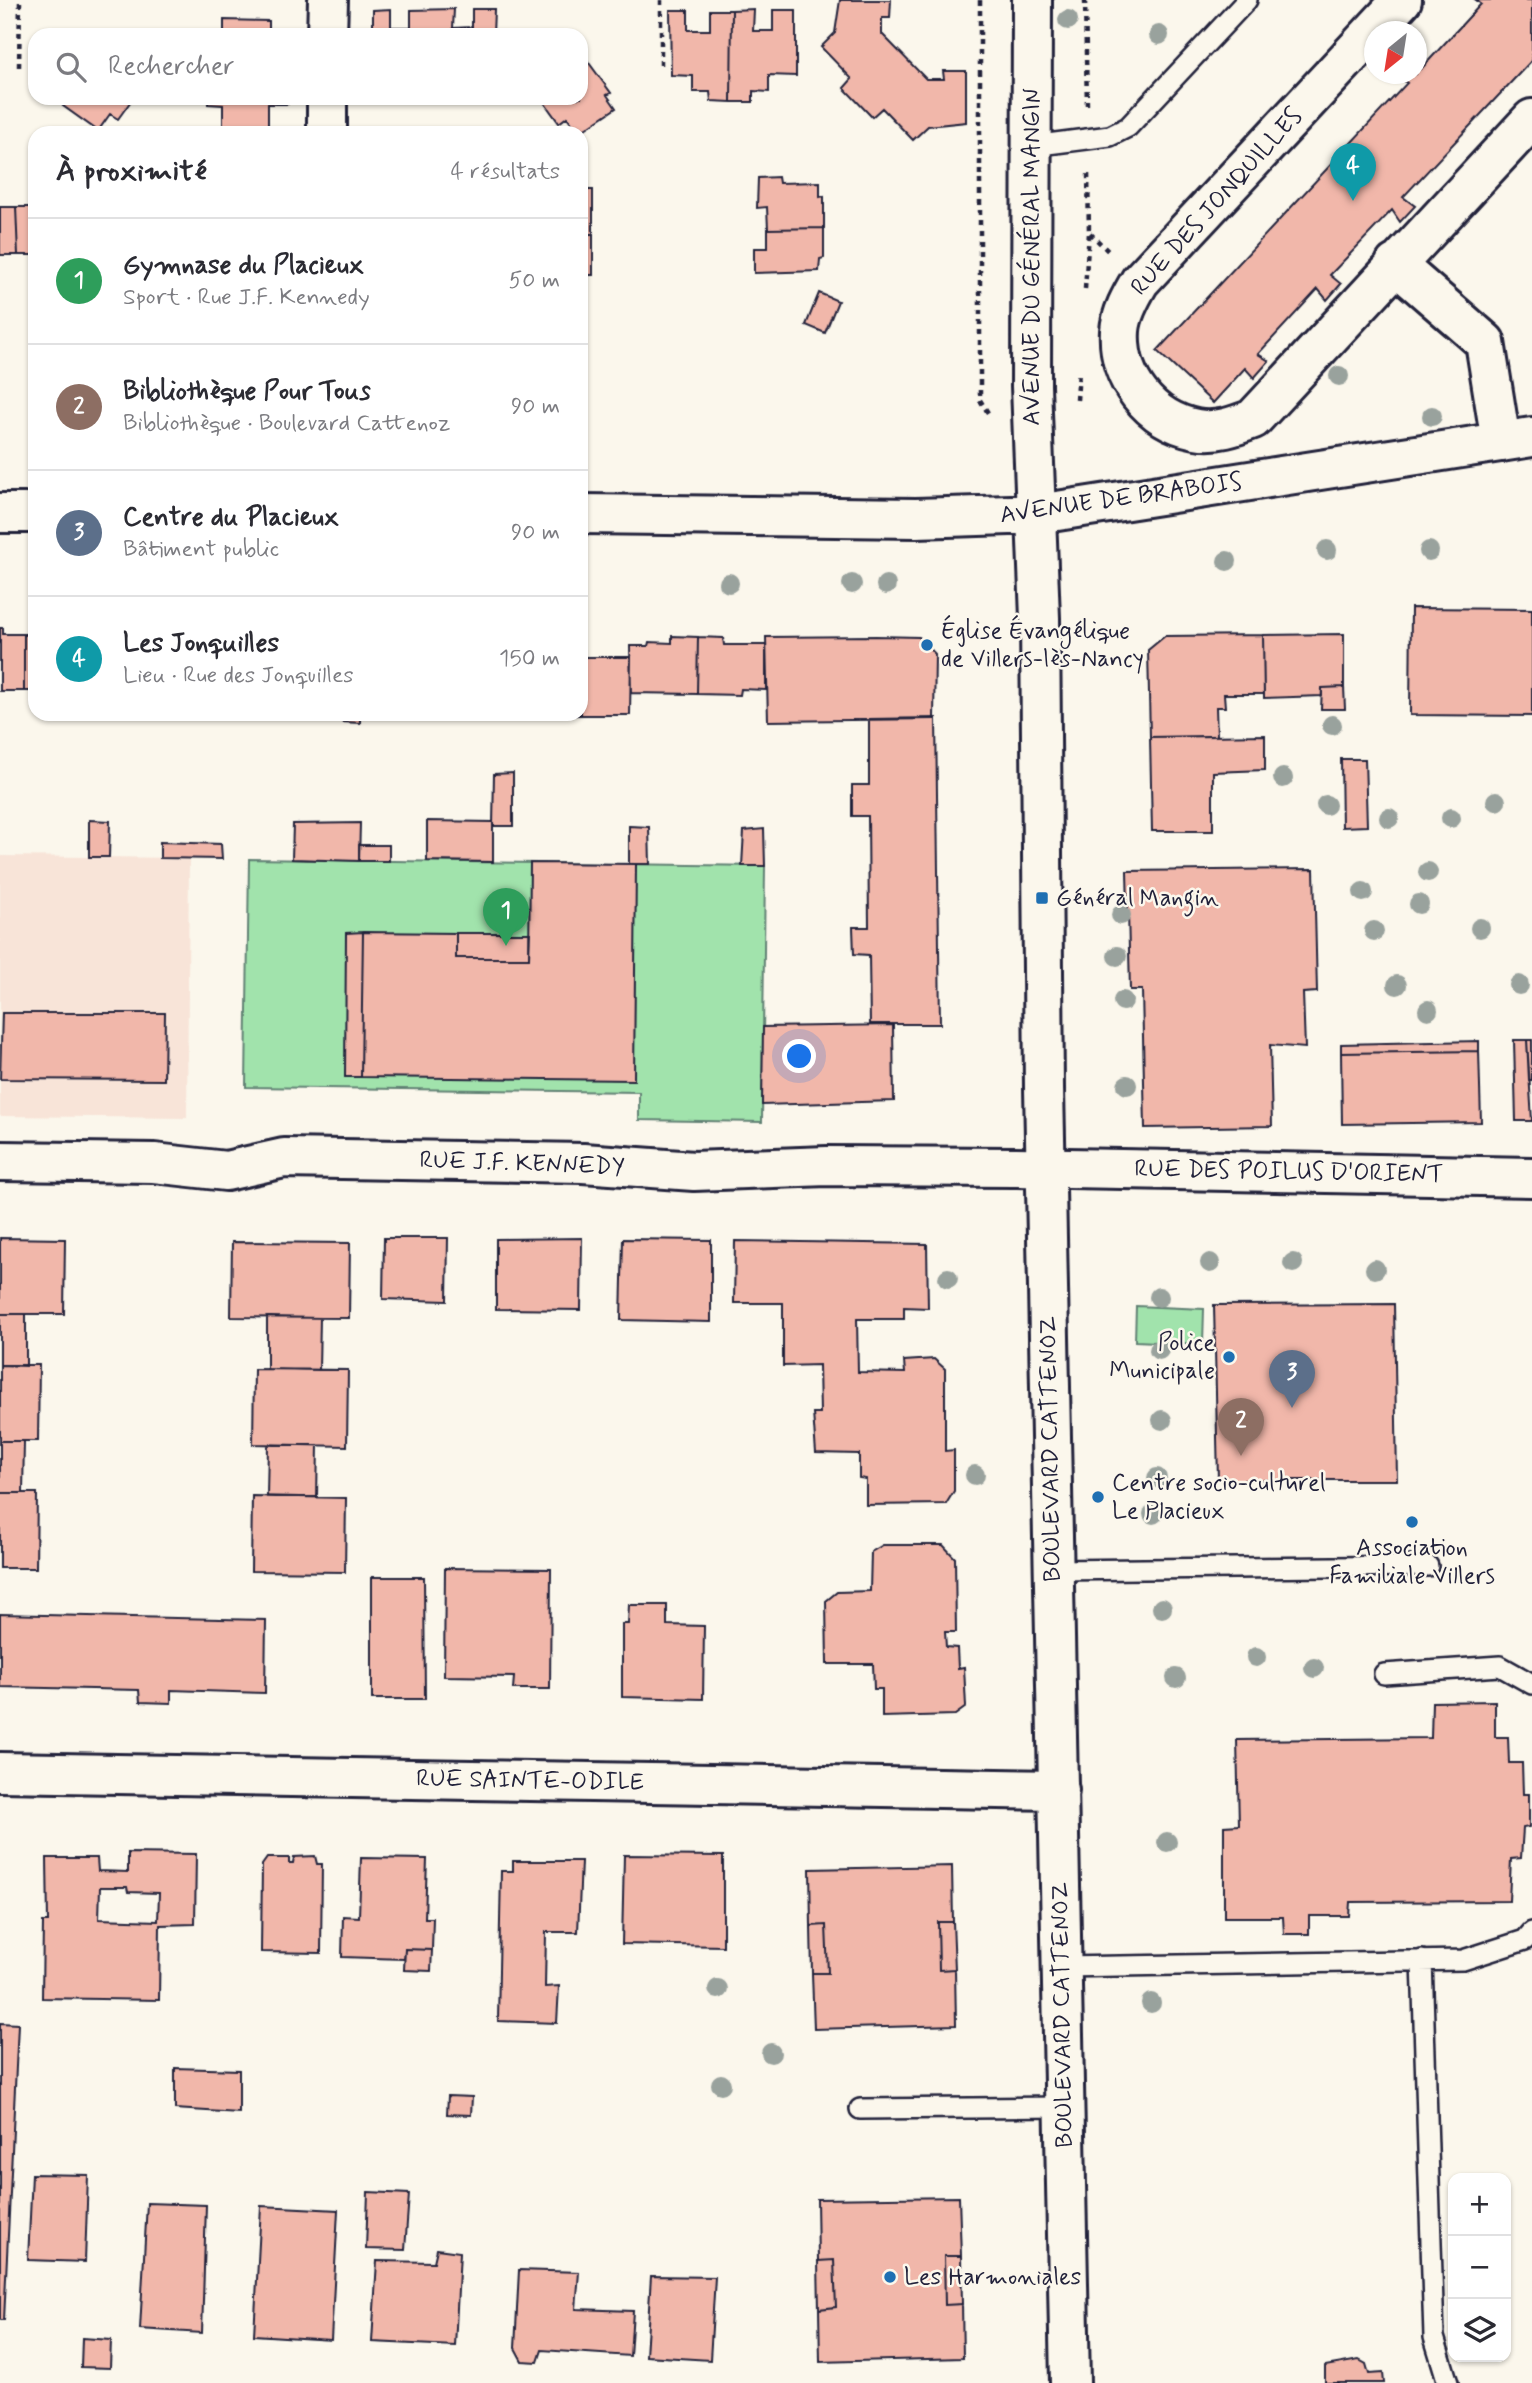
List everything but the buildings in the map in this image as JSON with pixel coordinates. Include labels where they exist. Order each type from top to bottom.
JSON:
[{"type":"street","points":[[327,28],[328,0]]},
{"type":"street","name":"AVENUE DU GÉNÉRAL MANGIN","points":[[1032,0],[1033,441],[1038,514]]},
{"type":"street","name":"RUE DES JONQUILLES","points":[[1402,0],[1140,281],[1127,304],[1119,330],[1129,381],[1145,402],[1167,418],[1196,429],[1226,429],[1254,419],[1532,119]]},
{"type":"street","points":[[327,105],[327,126]]},
{"type":"street","points":[[1395,264],[1485,342],[1517,440]]},
{"type":"street","name":"AVENUE DE BRABOIS","points":[[588,514],[916,518],[1038,514],[1517,440]]},
{"type":"street","points":[[0,513],[28,513]]},
{"type":"street","name":"BOULEVARD CATTENOZ","points":[[1038,514],[1046,1167],[1070,2383]]},
{"type":"street","name":"RUE J.F. KENNEDY","points":[[0,1161],[154,1163],[226,1171],[284,1158],[583,1163],[694,1171],[827,1166],[1046,1167]]},
{"type":"street","name":"RUE DES POILUS D'ORIENT","points":[[1046,1167],[1532,1177]]},
{"type":"street","name":"RUE SAINTE-ODILE","points":[[0,1772],[1059,1790]]},
{"type":"lane","points":[[1032,146],[1110,136],[1128,127],[1247,0]]},
{"type":"lane","points":[[1054,1570],[1427,1566]]},
{"type":"lane","points":[[1384,1674],[1500,1666],[1532,1684]]},
{"type":"lane","points":[[1062,1967],[1462,1960],[1525,1940],[1532,1931]]},
{"type":"lane","points":[[1422,1960],[1434,2337],[1448,2383]]},
{"type":"lane","points":[[860,2109],[1065,2107]]},
{"type":"path","points":[[19,67],[20,0]]},
{"type":"path","points":[[661,0],[661,70]]},
{"type":"path","points":[[980,0],[980,400],[990,416],[1033,441],[1076,412],[1080,357]]},
{"type":"path","points":[[1084,302],[1090,233],[1085,0]]},
{"type":"shaded area","points":[[0,856],[189,858],[187,1118],[0,1116]]},
{"type":"green space","points":[[249,859],[765,866],[762,1122],[639,1120],[639,1092],[246,1087]]},
{"type":"green space","points":[[1136,1306],[1204,1309],[1203,1344],[1135,1341]]},
{"type":"place","name":"Les Jonquilles","points":[[1353,201]]},
{"type":"place","name":"Église Évangélique de Villers-lès-Nancy","points":[[927,645]]},
{"type":"place","name":"Général Mangin","points":[[1042,898]]},
{"type":"place","name":"Gymnase du Placieux","points":[[506,946]]},
{"type":"place","name":"Police Municipale","points":[[1229,1357]]},
{"type":"place","name":"Centre du Placieux","points":[[1292,1408]]},
{"type":"place","name":"Bibliothèque Pour Tous","points":[[1241,1456]]},
{"type":"place","name":"Centre socio-culturel Le Placieux","points":[[1098,1497]]},
{"type":"place","name":"Association Familiale Villers","points":[[1412,1522]]},
{"type":"place","name":"Les Harmoniales","points":[[890,2277]]}]
